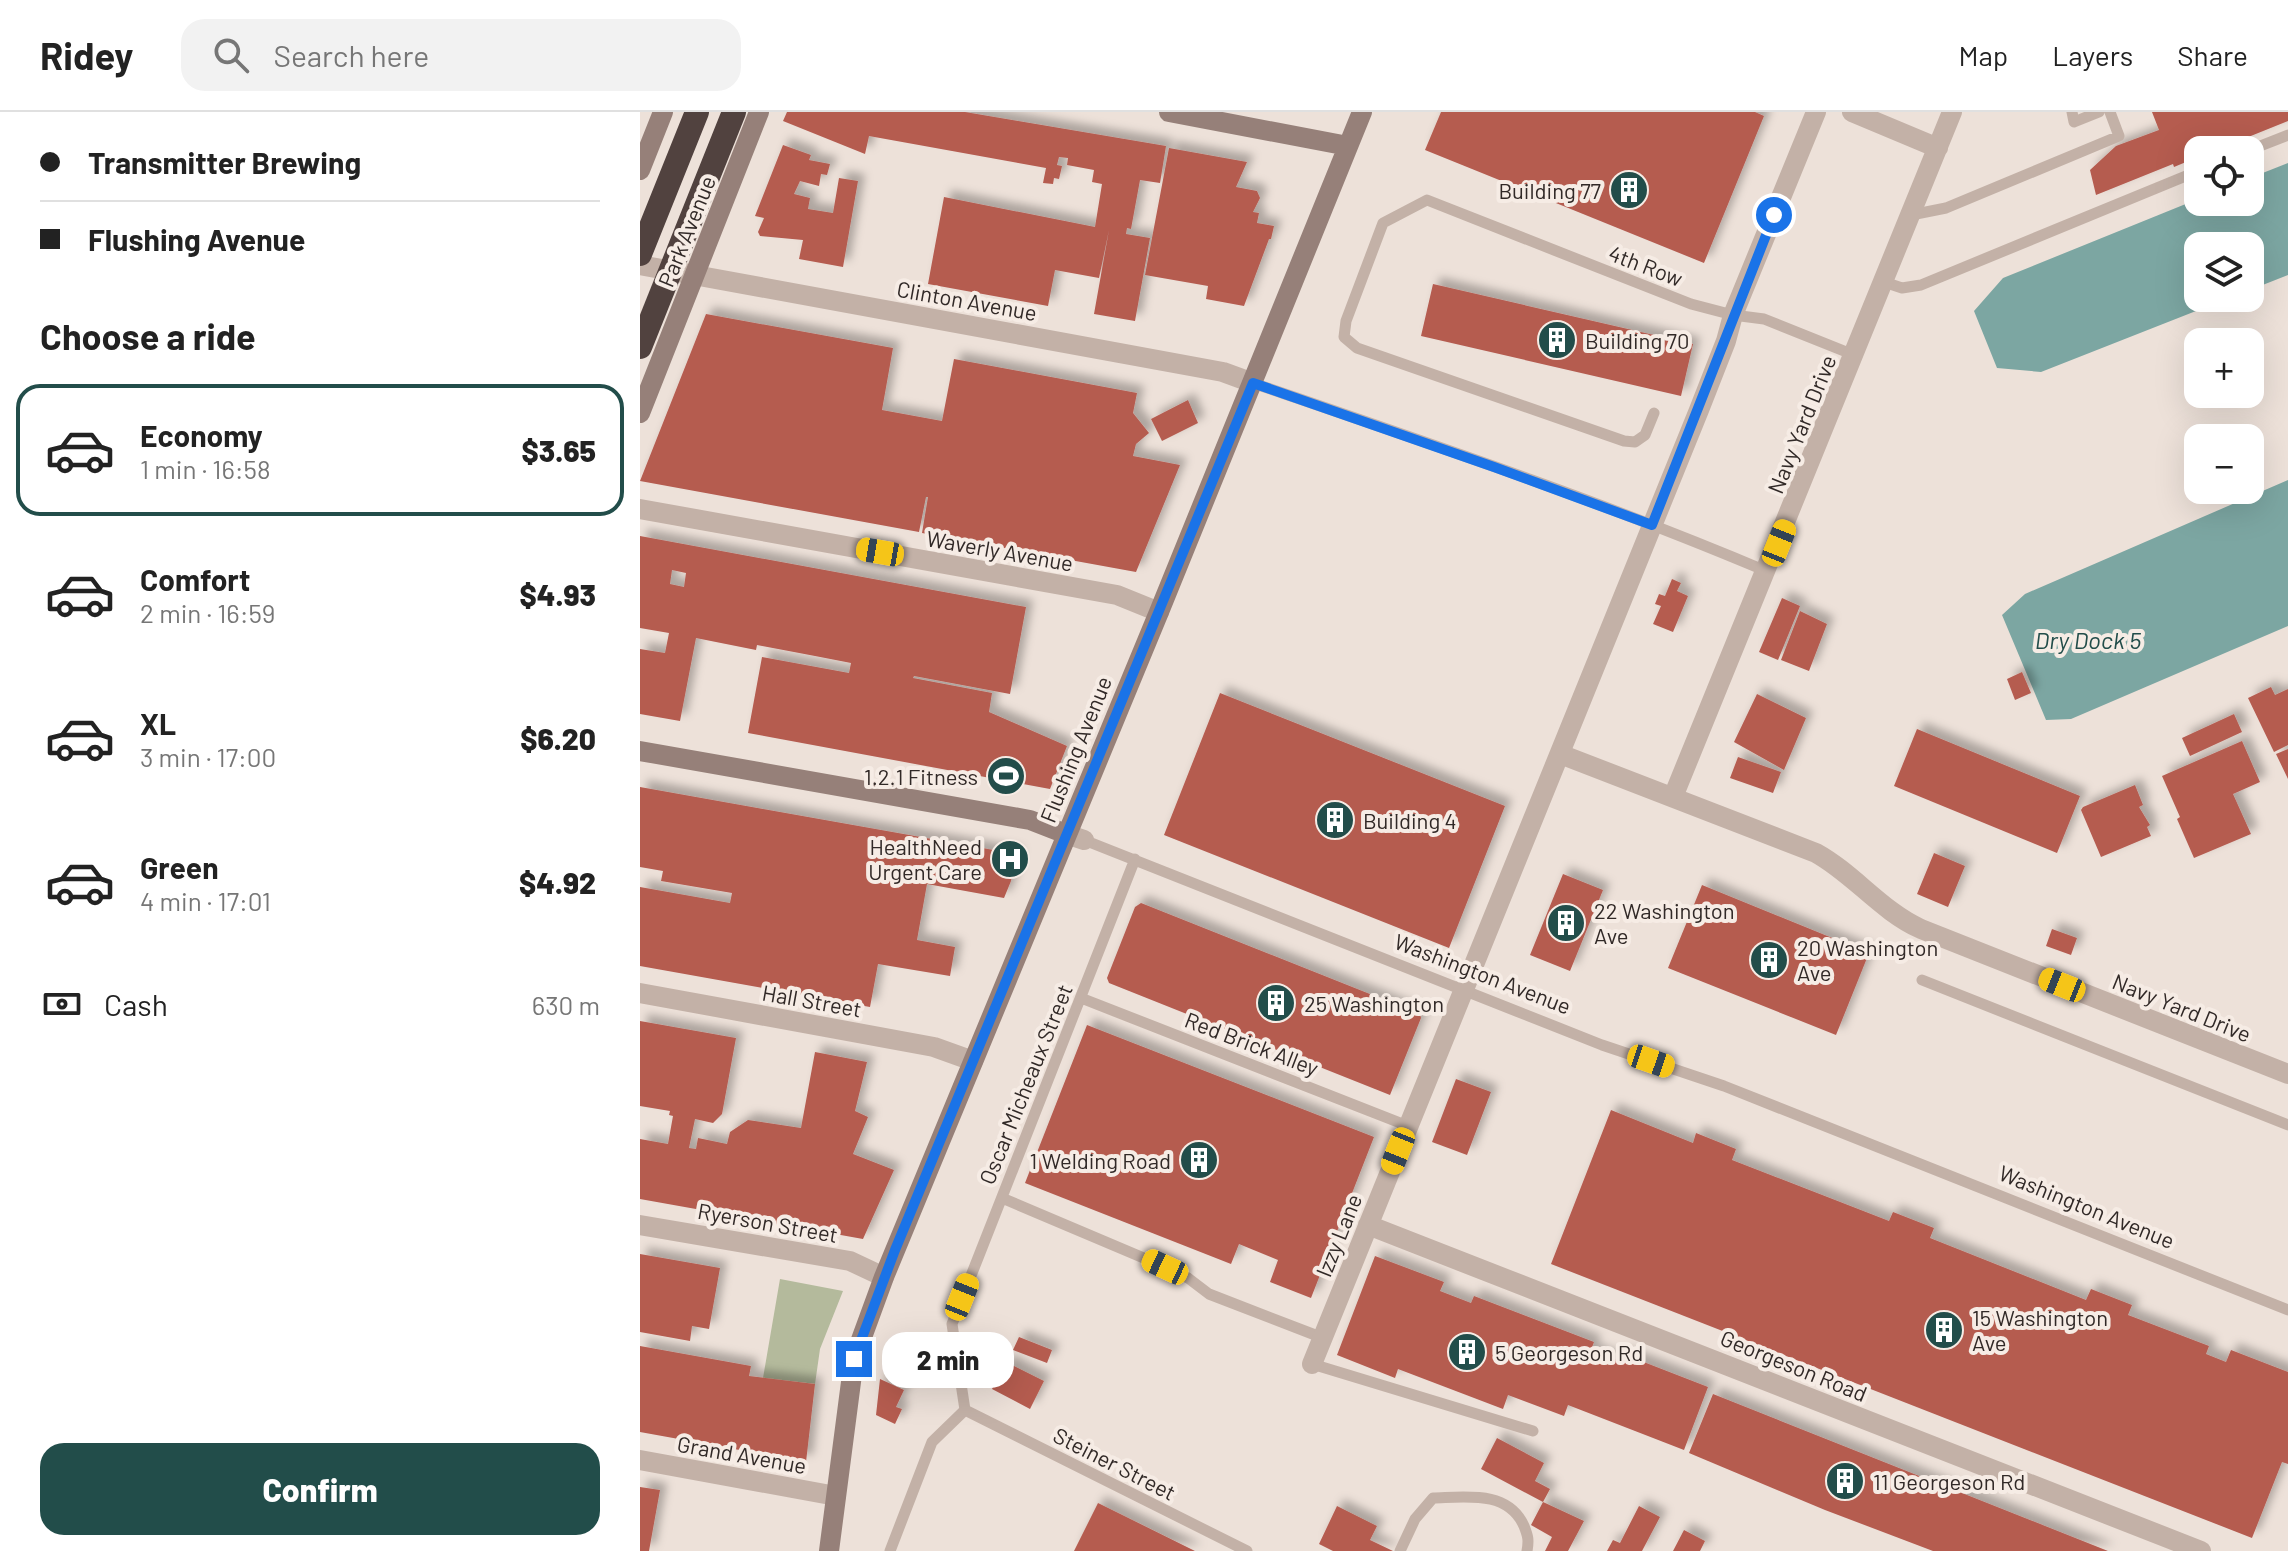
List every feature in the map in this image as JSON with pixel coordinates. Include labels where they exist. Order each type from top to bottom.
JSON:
[{"type":"highway","points":[[640,254],[697,112]]},
{"type":"highway","points":[[640,347],[734,112]]},
{"type":"main road","points":[[640,170],[663,112]]},
{"type":"main road","name":"Park Avenue","points":[[640,413],[759,112]]},
{"type":"main road","points":[[1169,112],[1348,146]]},
{"type":"main road","name":"Flushing Avenue","points":[[829,1551],[854,1359],[884,1277],[973,1061],[1075,837],[1159,612],[1362,112]]},
{"type":"main road","name":"Washington Avenue","points":[[640,751],[1030,820],[1075,837]]},
{"type":"street","points":[[1463,991],[1816,112]]},
{"type":"street","points":[[1852,112],[1938,148]]},
{"type":"street","name":"Navy Yard Drive","points":[[1673,797],[1952,112]]},
{"type":"street","name":"Clinton Avenue","points":[[640,265],[1223,372],[1253,383]]},
{"type":"street","name":"Waverly Avenue","points":[[640,509],[1117,595],[1159,612]]},
{"type":"street","name":"Navy Yard Drive","points":[[1560,754],[1816,853],[1844,871],[1877,901],[1921,929],[2288,1074]]},
{"type":"street","name":"Izzy Lane","points":[[1312,1364],[1463,991]]},
{"type":"street","name":"Hall Street","points":[[640,993],[934,1047],[973,1061]]},
{"type":"street","name":"Ryerson Street","points":[[640,1225],[850,1261],[884,1277]]},
{"type":"street","name":"Georgeson Road","points":[[1368,1225],[2201,1551]]},
{"type":"street","name":"Grand Avenue","points":[[640,1460],[836,1496]]},
{"type":"lane","points":[[2072,112],[2074,122],[2099,112]]},
{"type":"lane","points":[[1911,215],[1946,208],[2119,136],[2110,112]]},
{"type":"lane","points":[[2264,144],[2288,135]]},
{"type":"lane","points":[[1884,282],[1902,288],[1921,285],[2184,177]]},
{"type":"lane","name":"4th Row","points":[[1654,413],[1645,435],[1635,442],[1624,441],[1357,348],[1344,337],[1346,321],[1383,223],[1427,200],[1691,304],[1764,319],[1854,355]]},
{"type":"lane","name":"Clinton Avenue","points":[[1253,383],[1652,525],[1766,571]]},
{"type":"lane","name":"Washington Avenue","points":[[1075,837],[1602,1045],[1724,1086],[2288,1310]]},
{"type":"lane","name":"Oscar Micheaux Street","points":[[965,1410],[952,1324],[1135,859]]},
{"type":"lane","points":[[1922,980],[2288,1125]]},
{"type":"lane","name":"Red Brick Alley","points":[[1081,998],[1408,1126]]},
{"type":"lane","points":[[1002,1198],[1155,1262],[1188,1278],[1209,1294],[1323,1338]]},
{"type":"lane","points":[[1312,1364],[1533,1431]]},
{"type":"lane","points":[[890,1551],[932,1442],[965,1410]]},
{"type":"lane","name":"Steiner Street","points":[[965,1410],[1247,1551]]},
{"type":"lane","points":[[1400,1551],[1415,1519],[1433,1498],[1470,1496],[1507,1504],[1525,1529],[1529,1539],[1527,1551]]},
{"type":"green space","points":[[780,1279],[843,1291],[820,1349],[815,1384],[763,1378]]},
{"type":"water","points":[[2288,163],[2288,275],[2264,284],[2264,232],[2184,232],[2184,312],[2193,312],[2041,372],[1997,368],[1974,311],[2003,278],[2184,205],[2184,216],[2264,216],[2264,172]]},
{"type":"water","name":"Dry Dock 5","points":[[2288,480],[2288,626],[2071,719],[2046,720],[2002,615],[2025,594],[2233,504],[2264,504],[2264,490]]},
{"type":"building","points":[[787,112],[965,112],[1166,146],[1160,183],[1140,180],[1131,229],[1127,228],[1126,234],[1150,238],[1135,321],[1094,314],[1109,230],[1099,278],[1055,270],[1048,306],[928,284],[944,197],[1095,227],[1102,184],[1092,182],[1094,170],[1067,165],[1068,158],[1059,157],[1057,165],[1062,166],[1059,179],[1054,178],[1053,184],[1043,183],[1046,168],[869,136],[865,154],[783,121]]},
{"type":"building","name":"Building 77","points":[[1441,112],[1755,112],[1764,116],[1704,263],[1425,150]]},
{"type":"building","points":[[2152,112],[2288,112],[2288,121],[2251,136],[2184,136],[2184,163],[2174,167],[2173,164],[2096,195],[2090,170],[2116,146],[2159,130]]},
{"type":"building","points":[[783,145],[811,155],[809,160],[830,164],[827,175],[821,174],[819,186],[800,181],[794,194],[810,198],[808,209],[833,213],[839,178],[858,181],[843,267],[799,259],[803,240],[760,236],[758,232],[764,218],[755,216]]},
{"type":"building","points":[[1169,148],[1247,162],[1236,187],[1257,191],[1260,198],[1253,212],[1259,213],[1257,223],[1274,226],[1244,306],[1206,299],[1208,286],[1145,275]]},
{"type":"building","name":"Building 70","points":[[1433,284],[1693,344],[1681,396],[1421,336]]},
{"type":"building","points":[[706,314],[893,348],[882,410],[942,421],[954,359],[1137,393],[1133,413],[1149,433],[1136,444],[1133,456],[1180,465],[1136,572],[922,533],[928,497],[919,532],[640,481]]},
{"type":"building","points":[[1188,400],[1198,423],[1162,441],[1151,419]]},
{"type":"building","points":[[640,536],[1026,607],[1010,694],[913,678],[992,693],[989,712],[1067,746],[1050,789],[748,733],[762,657],[849,673],[851,663],[757,645],[756,650],[696,638],[680,721],[640,714],[640,649],[665,653],[669,633],[640,628]],"holes":[[[672,570],[686,573],[684,587],[670,584]]]},
{"type":"building","points":[[1672,579],[1681,583],[1677,591],[1688,596],[1673,632],[1653,624],[1661,606],[1655,604],[1659,594],[1665,596]]},
{"type":"building","points":[[1782,598],[1800,606],[1778,660],[1759,652]]},
{"type":"building","points":[[1800,611],[1827,624],[1809,671],[1781,660]]},
{"type":"building","points":[[2022,672],[2031,693],[2015,700],[2007,679]]},
{"type":"building","points":[[2271,687],[2275,695],[2288,689],[2288,745],[2274,752],[2248,698]]},
{"type":"building","name":"Building 4","points":[[1220,693],[1505,806],[1449,948],[1164,835]]},
{"type":"building","points":[[1757,694],[1806,718],[1784,770],[1734,742]]},
{"type":"building","points":[[2234,714],[2242,732],[2190,756],[2182,738]]},
{"type":"building","points":[[1917,729],[2080,796],[2057,853],[1894,786]]},
{"type":"building","points":[[2242,741],[2260,782],[2233,794],[2251,834],[2194,858],[2162,776]]},
{"type":"building","points":[[2288,749],[2288,779],[2276,754]]},
{"type":"building","points":[[1738,757],[1781,772],[1773,793],[1730,778]]},
{"type":"building","points":[[2135,785],[2143,805],[2139,807],[2150,825],[2147,827],[2151,836],[2101,857],[2081,810]]},
{"type":"building","points":[[640,787],[1016,854],[1011,881],[1004,898],[927,884],[917,940],[955,947],[950,976],[878,964],[870,1007],[640,966],[640,887],[730,903],[732,893],[661,881],[663,871],[640,867]]},
{"type":"building","points":[[1934,853],[1965,866],[1948,907],[1917,894]]},
{"type":"building","name":"22 Washington Ave","points":[[1563,874],[1603,890],[1570,971],[1530,955]]},
{"type":"building","name":"20 Washington Ave","points":[[1702,885],[1869,953],[1836,1035],[1668,968]]},
{"type":"building","name":"25 Washington","points":[[1141,903],[1420,1014],[1390,1095],[1109,983],[1107,978],[1135,907]]},
{"type":"building","points":[[2052,929],[2077,938],[2071,955],[2046,946]]},
{"type":"building","points":[[640,1021],[736,1038],[722,1114],[713,1123],[695,1119],[689,1148],[696,1149],[698,1138],[727,1144],[730,1132],[748,1120],[801,1128],[815,1052],[867,1062],[855,1111],[868,1117],[853,1154],[894,1170],[863,1239],[640,1199],[640,1139],[668,1144],[673,1116],[669,1115],[670,1111],[640,1106]]},
{"type":"building","name":"1 Welding Road","points":[[1087,1025],[1374,1137],[1311,1298],[1270,1282],[1278,1260],[1239,1244],[1231,1264],[1025,1183]]},
{"type":"building","points":[[1456,1079],[1491,1092],[1467,1155],[1432,1142]]},
{"type":"building","name":"15 Washington Ave","points":[[1611,1110],[1693,1143],[1696,1133],[1736,1149],[1732,1160],[1889,1221],[1893,1212],[1934,1228],[1930,1238],[2086,1300],[2091,1289],[2132,1305],[2128,1315],[2209,1346],[2206,1354],[2226,1362],[2231,1350],[2288,1372],[2288,1464],[2282,1462],[2252,1538],[1551,1264]]},
{"type":"building","points":[[640,1254],[720,1268],[709,1329],[692,1326],[690,1341],[640,1332]]},
{"type":"building","name":"5 Georgeson Rd","points":[[1375,1256],[1444,1282],[1440,1291],[1471,1303],[1474,1296],[1594,1342],[1591,1350],[1620,1361],[1623,1354],[1708,1387],[1684,1450],[1568,1405],[1564,1416],[1508,1395],[1503,1409],[1398,1369],[1395,1378],[1337,1355]]},
{"type":"building","points":[[1019,1337],[1052,1350],[1047,1363],[1013,1350]]},
{"type":"building","points":[[640,1346],[751,1366],[749,1376],[815,1384],[806,1462],[640,1432]]},
{"type":"building","points":[[1006,1362],[1044,1381],[1030,1409],[992,1389]]},
{"type":"building","points":[[880,1379],[904,1390],[896,1407],[902,1409],[895,1424],[876,1415]]},
{"type":"building","name":"11 Georgeson Rd","points":[[1713,1394],[2108,1551],[1933,1551],[1825,1510],[1689,1453]]},
{"type":"building","points":[[1497,1438],[1544,1463],[1535,1481],[1550,1489],[1543,1502],[1481,1469]]},
{"type":"building","points":[[640,1487],[660,1490],[649,1551],[640,1551]]},
{"type":"building","points":[[1543,1502],[1584,1521],[1568,1551],[1545,1551],[1552,1537],[1531,1525]]},
{"type":"building","points":[[1098,1503],[1195,1551],[1074,1551]]},
{"type":"building","points":[[1337,1506],[1377,1526],[1370,1540],[1393,1551],[1333,1551],[1319,1544]]},
{"type":"building","points":[[1639,1506],[1660,1517],[1642,1551],[1607,1551],[1613,1540],[1620,1543]]},
{"type":"building","points":[[1684,1530],[1705,1541],[1700,1551],[1673,1551]]},
{"type":"place","name":"Building 77","points":[[1629,190]]},
{"type":"place","name":"Building 70","points":[[1557,340]]},
{"type":"place","name":"1.2.1 Fitness","points":[[1006,776]]},
{"type":"place","name":"Building 4","points":[[1335,820]]},
{"type":"place","name":"HealthNeed Urgent Care","points":[[1010,859]]},
{"type":"place","name":"22 Washington Ave","points":[[1566,923]]},
{"type":"place","name":"20 Washington Ave","points":[[1769,960]]},
{"type":"place","name":"25 Washington","points":[[1276,1003]]},
{"type":"place","name":"1 Welding Road","points":[[1199,1160]]},
{"type":"place","name":"15 Washington Ave","points":[[1944,1330]]},
{"type":"place","name":"5 Georgeson Rd","points":[[1467,1352]]},
{"type":"place","name":"11 Georgeson Rd","points":[[1845,1481]]},
{"type":"route","points":[[854,1359],[895,1250],[1253,383],[1652,525],[1774,215]]}]
